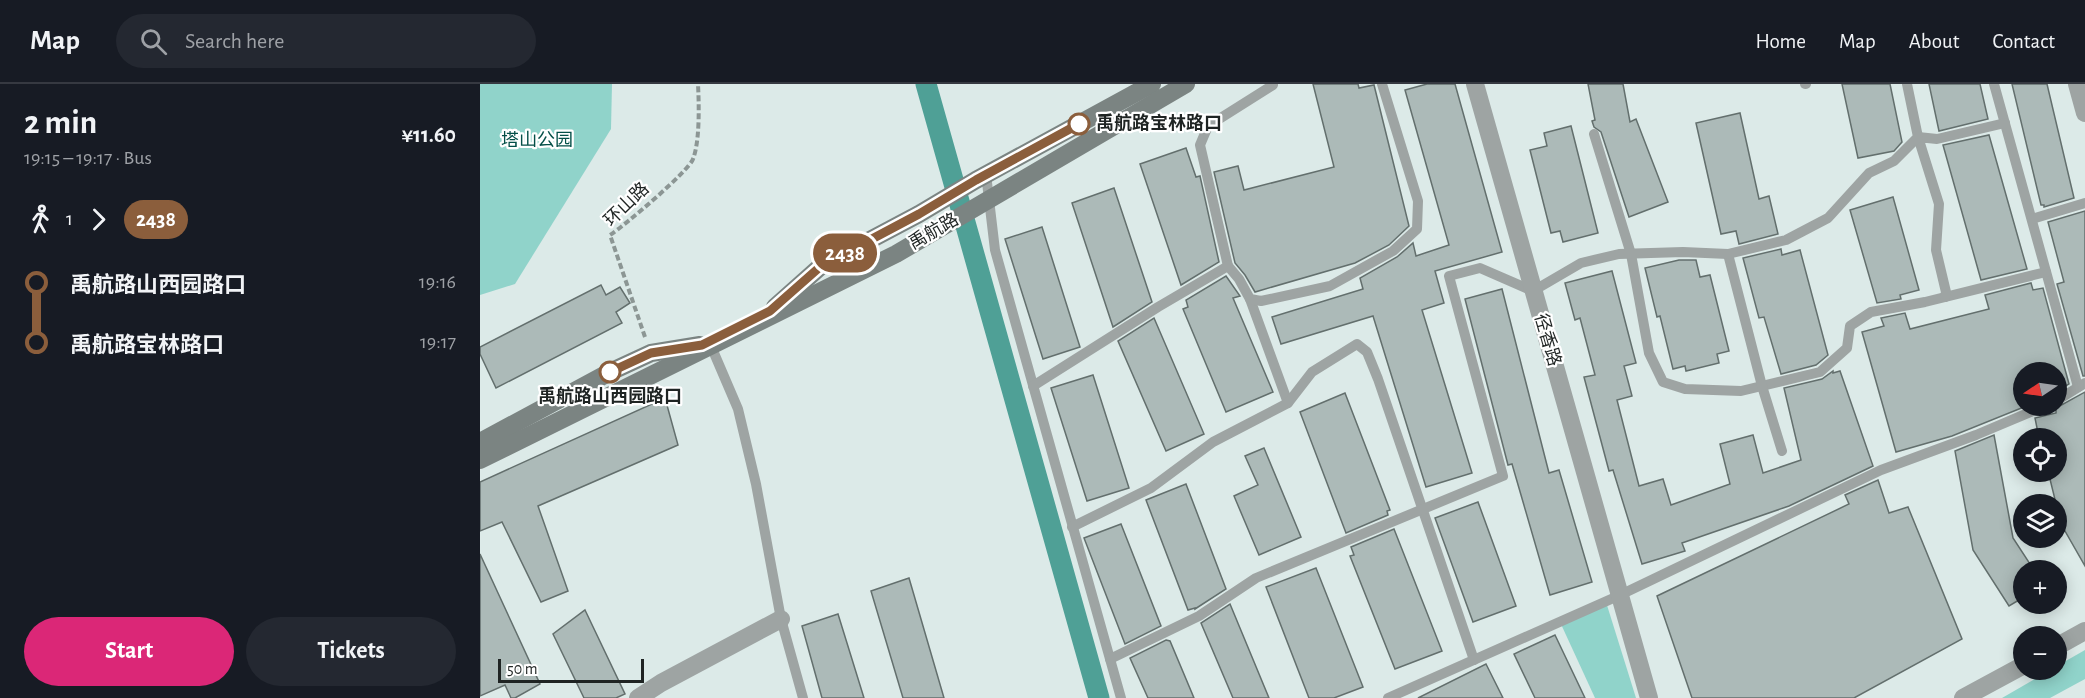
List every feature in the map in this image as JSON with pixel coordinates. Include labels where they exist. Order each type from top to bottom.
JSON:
[{"type":"main road","name":"禹航路","points":[[480,442],[610,372],[651,353],[702,345],[770,311],[821,266],[1152,84]]},
{"type":"main road","name":"禹航路","points":[[480,460],[896,254],[1186,84]]},
{"type":"street","name":"径香路","points":[[1475,84],[1618,596],[1649,698]]},
{"type":"street","points":[[2077,84],[2085,113]]},
{"type":"street","points":[[638,698],[661,683],[781,619]]},
{"type":"street","points":[[2067,641],[2085,631]]},
{"type":"street","points":[[1964,698],[2013,671]]},
{"type":"lane","points":[[1274,84],[1208,126],[1200,145],[1228,266],[1239,279],[1250,299],[1288,403]]},
{"type":"lane","points":[[1250,299],[1261,301],[1330,286],[1393,250],[1416,229],[1418,201],[1382,84]]},
{"type":"lane","points":[[1907,84],[1918,137],[1939,204],[1936,250],[1946,292],[1945,297]]},
{"type":"lane","points":[[1994,84],[2046,272],[2082,385],[2067,394]]},
{"type":"lane","points":[[1918,137],[1937,139],[2005,123]]},
{"type":"lane","points":[[1594,134],[1631,254],[1649,353],[1663,382],[1685,389],[1741,391],[1820,372],[1847,348],[1850,326],[1871,312],[1945,297],[2046,272]]},
{"type":"lane","points":[[1110,659],[1199,616],[1256,578],[1503,476],[1449,276],[1480,268],[1533,291],[1581,263],[1619,254],[1728,254],[1786,240],[1828,218],[1869,173],[1894,161],[1918,137]]},
{"type":"lane","points":[[981,177],[995,250],[1121,698]]},
{"type":"lane","points":[[2032,219],[2085,203]]},
{"type":"lane","points":[[1728,254],[1762,386],[1782,451]]},
{"type":"lane","points":[[1033,386],[1228,266]]},
{"type":"lane","points":[[1072,527],[1151,488],[1213,442],[1288,403],[1311,372],[1357,344],[1367,352],[1424,509],[1474,660]]},
{"type":"lane","points":[[711,346],[738,409],[756,484],[781,619],[803,698]]},
{"type":"lane","points":[[1388,698],[1618,596],[1881,470],[2021,416]]},
{"type":"path","name":"环山路","points":[[651,353],[610,236],[631,221],[693,161],[699,115],[698,84]]},
{"type":"green space","name":"塔山公园","points":[[480,84],[612,84],[611,129],[515,284],[480,295]]},
{"type":"green space","points":[[1606,602],[1636,698],[1595,698],[1560,622]]},
{"type":"green space","points":[[2085,650],[2085,679],[2050,698],[2002,698],[2033,680],[2067,680],[2067,660]]},
{"type":"building","points":[[1313,84],[1358,84],[1359,88],[1374,85],[1409,226],[1389,245],[1355,263],[1255,292],[1235,263],[1214,172],[1238,166],[1244,190],[1334,167]]},
{"type":"building","points":[[1427,84],[1455,84],[1502,252],[1435,271],[1444,303],[1422,310],[1472,473],[1426,487],[1373,316],[1281,344],[1272,317],[1363,289],[1360,278],[1397,257],[1413,243],[1416,256],[1449,245],[1405,90]]},
{"type":"building","points":[[1588,84],[1623,84],[1630,122],[1636,119],[1668,202],[1629,217],[1601,132],[1594,127],[1592,121],[1595,120]]},
{"type":"building","points":[[1842,84],[1890,84],[1902,142],[1894,151],[1858,158]]},
{"type":"building","points":[[1929,84],[1980,84],[1988,119],[1939,131]]},
{"type":"building","points":[[2012,84],[2047,84],[2074,198],[2044,207],[2041,205]]},
{"type":"building","points":[[1740,113],[1759,199],[1769,196],[1778,234],[1739,244],[1736,231],[1721,234],[1696,123]]},
{"type":"building","points":[[1571,126],[1598,233],[1563,242],[1560,231],[1551,233],[1530,150],[1547,146],[1544,133]]},
{"type":"building","points":[[1989,135],[2027,269],[1981,280],[1943,145]]},
{"type":"building","points":[[1186,148],[1196,177],[1200,176],[1219,262],[1181,285],[1140,164]]},
{"type":"building","points":[[1114,188],[1152,302],[1113,327],[1072,203]]},
{"type":"building","points":[[1893,197],[1919,290],[1900,295],[1901,299],[1877,303],[1850,210]]},
{"type":"building","points":[[2085,211],[2085,376],[2083,376],[2057,284],[2064,282],[2048,222]]},
{"type":"building","points":[[1042,227],[1080,347],[1043,359],[1005,239]]},
{"type":"building","points":[[1781,249],[1782,255],[1800,250],[1828,355],[1816,365],[1781,374],[1764,317],[1759,318],[1743,258]]},
{"type":"building","points":[[1679,260],[1696,260],[1700,277],[1710,275],[1729,351],[1717,354],[1719,363],[1686,371],[1685,366],[1673,369],[1645,268]]},
{"type":"building","points":[[1612,271],[1636,363],[1624,366],[1632,396],[1617,400],[1639,486],[1663,479],[1671,505],[1730,484],[1720,444],[1753,435],[1763,473],[1801,460],[1784,388],[1822,379],[1833,371],[1833,373],[1840,371],[1873,466],[1789,506],[1682,543],[1685,551],[1642,564],[1613,470],[1609,471],[1584,377],[1595,375],[1580,318],[1575,320],[1565,283]]},
{"type":"building","points":[[1226,276],[1240,296],[1233,298],[1273,392],[1226,412],[1183,309],[1188,307],[1186,300]]},
{"type":"building","points":[[2031,283],[2033,290],[2043,288],[2063,362],[2013,362],[2013,411],[1952,436],[1896,452],[1862,332],[1884,326],[1881,318],[1905,313],[1910,329],[1989,309],[1985,295]]},
{"type":"building","points":[[601,285],[606,295],[620,287],[630,303],[616,312],[622,323],[496,388],[480,354],[480,347]]},
{"type":"building","points":[[1502,289],[1549,473],[1559,470],[1592,582],[1550,595],[1512,464],[1508,465],[1465,299]]},
{"type":"building","points":[[1154,318],[1204,434],[1166,451],[1118,341]]},
{"type":"building","points":[[1093,375],[1129,488],[1087,501],[1051,388]]},
{"type":"building","points":[[2085,392],[2085,566],[2067,534],[2067,494],[2054,494],[2051,482],[2067,482],[2067,428],[2037,428],[2035,418],[2067,416],[2067,402]]},
{"type":"building","points":[[1345,393],[1390,510],[1387,511],[1388,515],[1346,533],[1300,412]]},
{"type":"building","points":[[665,398],[678,445],[538,506],[568,591],[541,602],[502,522],[480,531],[480,482]]},
{"type":"building","points":[[1994,435],[2013,548],[2020,548],[2027,560],[2013,560],[2013,604],[2009,606],[1973,550],[1955,451]]},
{"type":"building","points":[[1264,448],[1301,537],[1259,555],[1234,496],[1258,485],[1245,456]]},
{"type":"building","points":[[1878,480],[1889,513],[1908,507],[1962,639],[1854,698],[1692,698],[1657,596],[1849,504],[1845,495]]},
{"type":"building","points":[[1186,484],[1226,589],[1195,609],[1188,610],[1146,500]]},
{"type":"building","points":[[1478,502],[1516,606],[1473,622],[1435,518]]},
{"type":"building","points":[[1121,524],[1161,626],[1125,644],[1084,538]]},
{"type":"building","points":[[1394,529],[1442,651],[1395,669],[1350,556],[1354,555],[1351,547]]},
{"type":"building","points":[[480,554],[540,684],[515,698],[511,698],[505,685],[480,696]]},
{"type":"building","points":[[1316,568],[1363,687],[1334,698],[1309,698],[1266,587]]},
{"type":"building","points":[[909,578],[944,698],[903,698],[871,591]]},
{"type":"building","points":[[1230,604],[1269,698],[1233,698],[1201,623]]},
{"type":"building","points":[[585,610],[625,694],[616,698],[584,698],[553,634]]},
{"type":"building","points":[[838,614],[864,698],[822,698],[802,626]]},
{"type":"building","points":[[1555,635],[1585,698],[1535,698],[1514,654]]},
{"type":"building","points":[[1166,640],[1170,641],[1194,698],[1148,698],[1130,658]]},
{"type":"building","points":[[1486,664],[1503,698],[1418,698]]},
{"type":"waterway","points":[[926,84],[1099,698]]},
{"type":"bus line","name":"2438","points":[[610,372],[651,353],[702,345],[770,311],[821,266],[1079,124]]},
{"type":"place","name":"禹航路宝林路口","points":[[1079,124]]},
{"type":"place","name":"禹航路山西园路口","points":[[610,372]]}]
